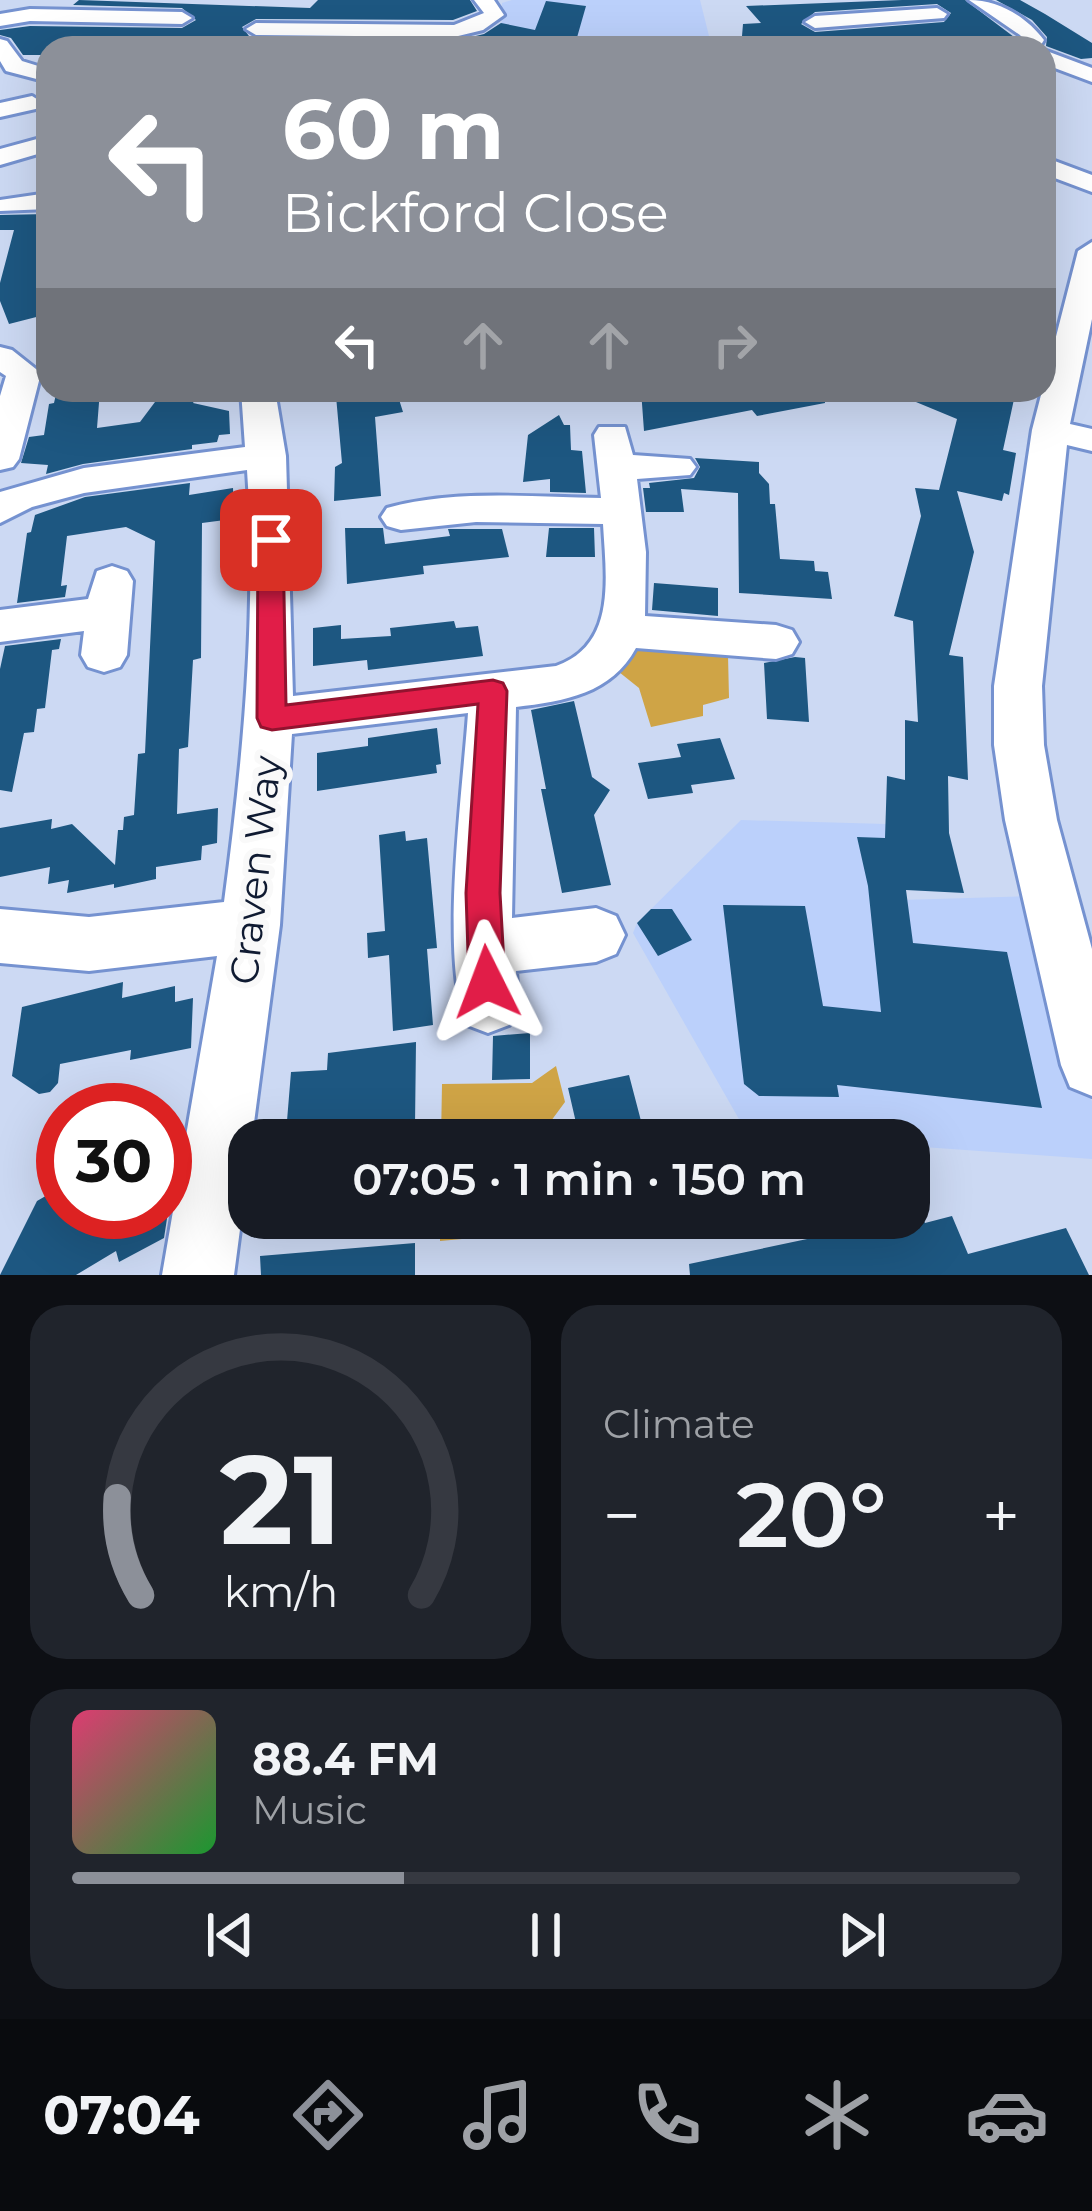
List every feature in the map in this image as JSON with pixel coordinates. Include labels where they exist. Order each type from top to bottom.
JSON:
[{"type":"street","points":[[442,36],[488,21],[494,9],[484,0]]},
{"type":"street","points":[[978,0],[1031,36]]},
{"type":"street","points":[[247,36],[278,3]]},
{"type":"street","points":[[794,8],[834,36]]},
{"type":"street","points":[[815,22],[937,14]]},
{"type":"street","points":[[3,17],[182,18]]},
{"type":"street","points":[[256,29],[291,36]]},
{"type":"street","points":[[1,47],[14,66],[36,74]]},
{"type":"street","points":[[1056,61],[1092,76]]},
{"type":"street","points":[[23,71],[36,66]]},
{"type":"street","points":[[0,110],[34,103]]},
{"type":"street","points":[[0,157],[36,146]]},
{"type":"street","points":[[1056,170],[1092,184]]},
{"type":"street","points":[[10,206],[36,203]]},
{"type":"street","points":[[1092,250],[1071,435],[1018,686],[1019,745],[1031,820],[1092,1065]]},
{"type":"street","points":[[0,459],[7,413],[24,366]]},
{"type":"street","name":"Craven Way","points":[[198,1275],[252,925],[272,718],[274,616],[259,402]]},
{"type":"street","points":[[4,496],[266,456]]},
{"type":"street","points":[[401,517],[476,509],[616,471],[677,466]]},
{"type":"street","points":[[272,718],[556,684],[588,672],[609,657],[623,631],[626,603],[616,471]]},
{"type":"street","points":[[0,626],[108,616]]},
{"type":"street","points":[[623,631],[776,642]]},
{"type":"street","points":[[493,691],[483,893],[486,976],[596,935]]},
{"type":"street","points":[[0,936],[89,944],[252,925]]},
{"type":"shaded area","points":[[700,0],[709,36],[494,36],[502,21],[502,3]]},
{"type":"shaded area","points":[[638,647],[728,655],[729,698],[703,705],[703,716],[651,727],[639,688],[619,672]]},
{"type":"shaded area","points":[[741,820],[886,824],[901,900],[1036,896],[1092,1102],[1092,1159],[930,1147],[930,1119],[739,1119],[633,933],[637,923]]},
{"type":"shaded area","points":[[556,1066],[565,1102],[552,1119],[441,1119],[442,1084],[532,1083]]},
{"type":"building","points":[[79,0],[310,8],[318,0],[470,0],[477,11],[453,20],[256,19],[242,27],[249,36],[36,36],[36,55],[23,55],[11,38],[0,35],[0,30],[30,26],[182,28],[196,20],[182,8],[73,5]]},
{"type":"building","points":[[965,0],[1013,36],[742,36],[743,24],[761,23],[746,6]],"holes":[[[937,4],[951,13],[944,22],[815,32],[801,24],[815,12]]]},
{"type":"building","points":[[996,0],[1020,0],[1045,14],[1092,43],[1092,58],[1056,50],[1056,36],[1046,36],[1032,20]]},
{"type":"building","points":[[546,1],[586,6],[577,36],[476,36],[501,23],[535,30]]},
{"type":"building","points":[[36,214],[36,317],[9,324],[0,301],[0,283],[14,230],[0,230],[0,215]]},
{"type":"building","points":[[99,402],[97,428],[140,422],[155,402],[194,402],[229,411],[230,434],[219,435],[217,442],[192,445],[192,449],[83,464],[46,474],[48,465],[21,463],[29,437],[44,435],[49,404]]},
{"type":"building","points":[[337,402],[400,402],[403,412],[375,417],[381,496],[334,501],[335,467],[342,463]]},
{"type":"building","points":[[642,402],[825,402],[757,416],[752,410],[644,431]]},
{"type":"building","points":[[916,402],[1013,402],[1003,450],[1016,453],[1009,495],[1004,493],[1002,501],[957,491],[974,552],[949,655],[963,657],[968,780],[948,776],[949,833],[964,893],[906,890],[913,943],[1007,952],[1042,1108],[837,1085],[839,1097],[759,1096],[744,1084],[723,905],[805,906],[823,1006],[881,1012],[868,886],[857,837],[885,838],[887,776],[905,780],[905,720],[918,722],[913,621],[894,616],[921,516],[915,488],[939,490],[957,419]]},
{"type":"building","points":[[559,415],[564,425],[570,425],[571,450],[582,451],[586,493],[550,492],[550,479],[523,482],[528,435]]},
{"type":"building","points":[[695,458],[759,462],[759,473],[769,484],[770,504],[775,504],[780,559],[814,561],[815,571],[828,572],[832,599],[739,593],[738,493],[681,489],[684,512],[646,512],[643,488],[650,488],[649,483],[694,478],[700,467]]},
{"type":"building","points":[[190,483],[189,495],[233,488],[234,512],[225,520],[202,523],[201,658],[193,660],[188,747],[179,749],[177,814],[218,808],[217,843],[202,846],[201,860],[156,867],[156,879],[114,888],[114,884],[67,893],[69,880],[48,884],[50,867],[0,877],[0,828],[52,819],[51,829],[72,824],[115,865],[118,830],[123,830],[124,817],[134,815],[138,754],[145,753],[155,541],[126,527],[67,536],[61,586],[67,585],[65,597],[17,603],[27,533],[35,515],[85,497]]},
{"type":"building","points":[[345,528],[383,528],[385,544],[450,536],[448,529],[502,529],[509,557],[423,566],[424,574],[347,584]]},
{"type":"building","points":[[549,528],[594,528],[595,557],[546,557]]},
{"type":"building","points":[[654,583],[718,588],[718,616],[652,610]]},
{"type":"building","points":[[454,621],[456,628],[478,626],[483,656],[368,670],[367,660],[313,666],[313,628],[341,625],[341,639],[391,636],[390,628]]},
{"type":"building","points":[[61,639],[59,649],[52,650],[45,708],[37,709],[34,732],[24,733],[12,792],[0,790],[0,669],[5,646]]},
{"type":"building","points":[[805,658],[809,722],[767,719],[764,663]]},
{"type":"building","points":[[574,701],[592,777],[610,790],[594,815],[611,885],[562,893],[531,710]]},
{"type":"building","points":[[437,728],[441,764],[436,765],[437,773],[317,791],[317,753],[368,746],[368,738]]},
{"type":"building","points":[[720,738],[735,779],[691,785],[693,793],[648,799],[638,763],[681,757],[677,744]]},
{"type":"building","points":[[405,831],[406,841],[427,838],[437,948],[427,949],[433,1025],[393,1031],[389,955],[368,958],[367,933],[385,931],[379,835]]},
{"type":"building","points":[[651,909],[672,909],[692,940],[658,956],[637,923]]},
{"type":"building","points":[[123,982],[122,998],[175,986],[175,1002],[193,998],[191,1048],[130,1060],[131,1050],[60,1064],[58,1083],[36,1083],[36,1092],[12,1076],[22,1007]]},
{"type":"building","points":[[530,1033],[530,1079],[492,1080],[493,1036]]},
{"type":"building","points":[[416,1042],[415,1119],[287,1119],[291,1072],[327,1070],[328,1053]]},
{"type":"building","points":[[629,1075],[641,1119],[575,1119],[568,1088]]},
{"type":"building","points":[[36,1203],[36,1239],[162,1239],[119,1262],[116,1251],[76,1275],[0,1275]]},
{"type":"building","points":[[952,1216],[968,1254],[1066,1228],[1089,1275],[690,1275],[689,1264],[807,1239],[930,1239],[930,1222]]},
{"type":"building","points":[[415,1243],[415,1275],[261,1275],[260,1256]]},
{"type":"route","points":[[271,540],[272,718],[493,691],[483,893],[487,982]]}]
